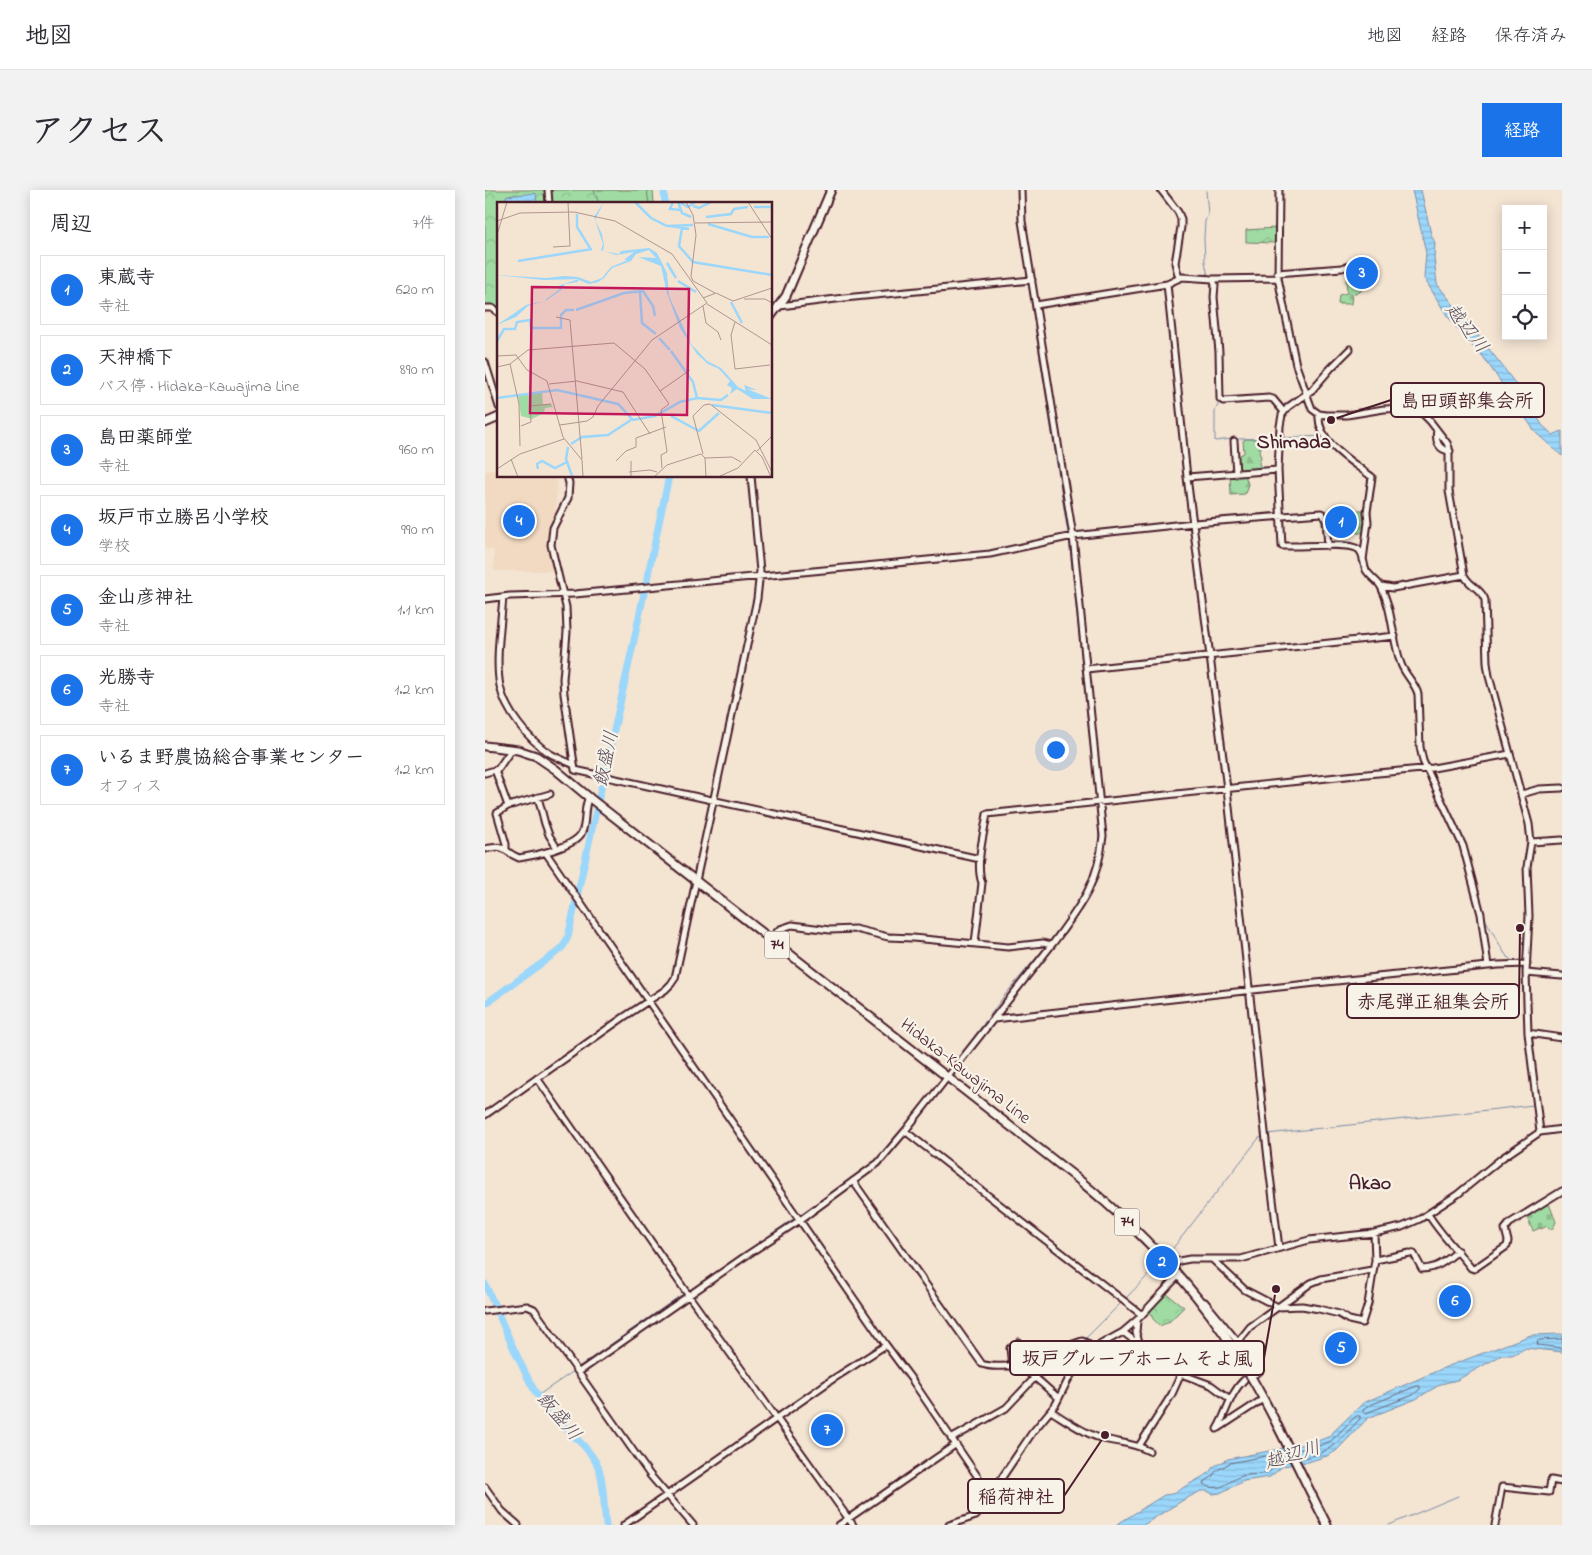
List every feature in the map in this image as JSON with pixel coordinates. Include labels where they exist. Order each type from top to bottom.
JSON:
[{"type":"main road","points":[[773,314],[780,306],[793,281],[831,190]]},
{"type":"main road","points":[[485,423],[497,418]]},
{"type":"main road","name":"Hidaka-Kawajima Line","points":[[485,746],[527,752],[543,760],[1102,1199],[1143,1237],[1172,1268],[1225,1334],[1244,1364],[1327,1525]]},
{"type":"street","points":[[579,1372],[687,1294],[744,1257],[798,1217],[878,1163],[948,1078],[1076,912],[1089,891],[1097,870],[1103,836],[1097,803],[1073,536],[1023,221],[1021,190]]},
{"type":"street","points":[[1161,190],[1178,212],[1181,222],[1175,263],[1179,278]]},
{"type":"street","points":[[1279,190],[1277,276],[1296,365],[1312,409],[1319,414],[1326,415],[1384,409],[1408,408],[1420,411],[1447,443],[1450,451],[1449,491],[1464,575],[1468,582],[1481,591],[1485,600],[1489,676],[1529,824],[1531,842],[1527,867],[1529,916],[1526,972],[1528,1033],[1540,1132]]},
{"type":"street","points":[[1036,305],[1167,284],[1182,277],[1213,279],[1277,276],[1342,268],[1362,262]]},
{"type":"street","points":[[1213,279],[1215,285],[1214,298],[1219,352],[1219,399],[1223,401],[1269,398],[1273,399],[1284,412]]},
{"type":"street","points":[[780,306],[1032,280]]},
{"type":"street","points":[[1167,284],[1187,477],[1227,789],[1279,1248]]},
{"type":"street","points":[[485,308],[492,308],[497,312]]},
{"type":"street","points":[[1351,349],[1306,395],[1288,407],[1284,412],[1281,426],[1278,470],[1282,546],[1357,548],[1361,552],[1369,575],[1381,586],[1391,617],[1401,666],[1417,688],[1420,747],[1427,769],[1463,846],[1481,914],[1488,966]]},
{"type":"street","points":[[485,362],[497,401]]},
{"type":"street","points":[[1319,414],[1322,430],[1336,450],[1372,477],[1367,512],[1369,522],[1363,560]]},
{"type":"street","points":[[1437,430],[1436,438],[1439,447],[1450,451]]},
{"type":"street","points":[[1234,441],[1236,474]]},
{"type":"street","points":[[1187,477],[1278,470]]},
{"type":"street","points":[[568,478],[568,498],[555,522],[551,541],[566,607],[567,632],[563,679],[564,694],[574,765],[577,771],[980,859]]},
{"type":"street","points":[[485,1115],[648,1002],[668,987],[675,978],[757,599],[759,576],[751,478]]},
{"type":"street","points":[[485,599],[563,595],[990,554],[1073,536],[1281,516],[1323,514],[1326,520],[1328,546]]},
{"type":"street","points":[[1381,586],[1393,588],[1464,575]]},
{"type":"street","points":[[503,597],[499,666],[500,685],[506,704],[520,725],[544,748],[554,756],[574,765]]},
{"type":"street","points":[[1086,669],[1395,636]]},
{"type":"street","points":[[485,773],[500,767],[509,753],[509,749]]},
{"type":"street","points":[[975,943],[982,883],[979,874],[980,859],[987,814],[1427,769],[1510,754]]},
{"type":"street","points":[[495,770],[508,806]]},
{"type":"street","points":[[1522,794],[1539,789],[1562,788]]},
{"type":"street","points":[[550,794],[508,806],[497,813],[506,848],[510,853],[519,858],[546,853],[576,839],[583,829],[586,802],[590,798]]},
{"type":"street","points":[[538,797],[549,835],[557,848]]},
{"type":"street","points":[[1531,842],[1562,840]]},
{"type":"street","points":[[485,849],[506,848]]},
{"type":"street","points":[[546,853],[990,1495]]},
{"type":"street","points":[[769,939],[780,929],[792,924],[830,930],[855,929],[888,937],[1008,947],[1043,943],[1051,945]]},
{"type":"street","points":[[994,1019],[1488,966],[1527,964]]},
{"type":"street","points":[[1526,972],[1562,976]]},
{"type":"street","points":[[1528,1033],[1562,1038]]},
{"type":"street","points":[[537,1078],[687,1294],[778,1418],[853,1525]]},
{"type":"street","points":[[1172,1268],[1179,1261],[1241,1259],[1309,1240],[1374,1233],[1402,1227],[1428,1215],[1458,1194],[1502,1158],[1540,1132],[1562,1129]]},
{"type":"street","points":[[905,1131],[1141,1315]]},
{"type":"street","points":[[853,1181],[982,1364],[990,1367],[1012,1366],[1019,1368],[1034,1377],[1059,1398]]},
{"type":"street","points":[[1428,1215],[1442,1234],[1471,1268],[1474,1269],[1507,1246],[1508,1241],[1505,1230],[1510,1223],[1562,1191]]},
{"type":"street","points":[[1213,1260],[1245,1290],[1278,1307],[1302,1306],[1319,1309],[1363,1323],[1375,1260],[1374,1233]]},
{"type":"street","points":[[1375,1260],[1410,1252],[1414,1254],[1422,1269],[1429,1269],[1439,1266],[1458,1251]]},
{"type":"street","points":[[1239,1342],[1250,1327],[1311,1283],[1321,1279],[1372,1270]]},
{"type":"street","points":[[949,1525],[976,1516],[1032,1433],[1051,1411],[1082,1358],[1092,1349],[1123,1332],[1137,1320],[1178,1276]]},
{"type":"street","points":[[1198,1299],[1205,1302],[1239,1342],[1260,1371],[1255,1374]]},
{"type":"street","points":[[486,1310],[527,1306],[535,1309],[650,1475],[693,1525]]},
{"type":"street","points":[[1137,1320],[1136,1333],[1140,1344]]},
{"type":"street","points":[[1123,1332],[1173,1370],[1211,1385],[1230,1399]]},
{"type":"street","points":[[951,1439],[1006,1408],[1034,1377],[1060,1354],[1079,1341],[1087,1343],[1092,1349]]},
{"type":"street","points":[[1012,1366],[1010,1348],[1019,1342],[1030,1358],[1019,1368]]},
{"type":"street","points":[[624,1525],[830,1380],[886,1345]]},
{"type":"street","points":[[1139,1446],[1181,1374]]},
{"type":"street","points":[[1244,1380],[1230,1399],[1225,1416],[1217,1429],[1264,1402]]},
{"type":"street","points":[[1051,1411],[1098,1438],[1139,1446],[1149,1452]]},
{"type":"street","points":[[839,1525],[955,1445]]},
{"type":"street","points":[[1495,1525],[1502,1487],[1549,1492],[1551,1480],[1562,1482]]},
{"type":"street","points":[[485,1487],[502,1511],[518,1525]]},
{"type":"shaded area","points":[[497,470],[497,478],[557,478],[556,517],[551,526],[549,539],[555,571],[494,571],[494,551],[492,549],[485,549],[485,471]]},
{"type":"green space","points":[[485,190],[653,190],[654,202],[497,202],[497,311],[485,307]]},
{"type":"green space","points":[[594,190],[647,190],[649,202],[598,202]]},
{"type":"green space","points":[[1275,228],[1275,243],[1246,242],[1246,230]]},
{"type":"green space","points":[[1370,276],[1371,284],[1366,285],[1361,291],[1352,294],[1351,304],[1338,304],[1339,295],[1347,293],[1346,279]]},
{"type":"green space","points":[[1246,439],[1261,439],[1259,464],[1261,467],[1271,470],[1245,475],[1248,484],[1245,494],[1231,495],[1230,476],[1234,475],[1238,456],[1244,453],[1243,441]]},
{"type":"green space","points":[[1340,510],[1363,510],[1365,521],[1363,533],[1357,533],[1355,519],[1351,519],[1351,516],[1340,515]]},
{"type":"green space","points":[[1548,1201],[1556,1222],[1553,1228],[1549,1229],[1547,1226],[1533,1231],[1526,1215]]},
{"type":"green space","points":[[1166,1293],[1184,1307],[1168,1323],[1160,1326],[1153,1319],[1149,1310]]},
{"type":"water","name":"越辺川","points":[[1412,190],[1421,190],[1431,234],[1435,243],[1434,258],[1437,284],[1500,363],[1525,397],[1542,425],[1553,435],[1562,431],[1562,456],[1536,433],[1482,355],[1468,342],[1446,314],[1424,278],[1426,253]]},
{"type":"water","points":[[536,193],[537,202],[506,202],[506,196]]},
{"type":"water","name":"越辺川","points":[[1562,1334],[1562,1352],[1526,1348],[1512,1355],[1502,1355],[1457,1380],[1441,1384],[1416,1399],[1368,1418],[1336,1451],[1327,1456],[1308,1462],[1283,1466],[1270,1477],[1244,1481],[1220,1493],[1213,1494],[1201,1491],[1143,1525],[1116,1525],[1164,1495],[1172,1494],[1209,1473],[1213,1467],[1228,1459],[1315,1442],[1328,1437],[1363,1403],[1446,1367],[1531,1335]]},
{"type":"waterway","name":"飯盛川","points":[[664,190],[665,202]]},
{"type":"waterway","points":[[1206,190],[1208,214],[1205,221],[1204,238],[1205,262],[1208,276]]},
{"type":"waterway","points":[[1018,217],[1028,278]]},
{"type":"waterway","points":[[1028,282],[1068,534]]},
{"type":"waterway","points":[[1214,328],[1216,344]]},
{"type":"waterway","points":[[1217,355],[1218,405],[1215,411],[1215,441],[1232,439]]},
{"type":"waterway","points":[[1281,438],[1321,436],[1334,452],[1342,458]]},
{"type":"waterway","points":[[1236,439],[1277,438]]},
{"type":"waterway","name":"飯盛川","points":[[485,1004],[560,950],[568,937],[669,478]]},
{"type":"waterway","points":[[1365,516],[1363,511],[1366,498]]},
{"type":"waterway","points":[[1069,538],[1096,800]]},
{"type":"waterway","points":[[1370,572],[1381,581],[1382,585]]},
{"type":"waterway","points":[[1394,620],[1402,660],[1412,677]]},
{"type":"waterway","points":[[1420,697],[1421,708]]},
{"type":"waterway","points":[[1051,940],[1081,896],[1092,873],[1099,842],[1096,804]]},
{"type":"waterway","points":[[1452,817],[1463,841]]},
{"type":"waterway","points":[[1484,917],[1505,954],[1513,962]]},
{"type":"waterway","points":[[949,1071],[1004,996],[1046,946]]},
{"type":"waterway","points":[[1518,966],[1523,972],[1525,1017]]},
{"type":"waterway","points":[[901,1132],[939,1084]]},
{"type":"waterway","points":[[1267,1134],[1534,1105]]},
{"type":"waterway","points":[[1170,1252],[1259,1138],[1264,1136]]},
{"type":"waterway","points":[[1433,1213],[1468,1190],[1522,1147]]},
{"type":"waterway","points":[[871,1165],[882,1154]]},
{"type":"waterway","points":[[799,1215],[851,1179]]},
{"type":"waterway","points":[[688,1291],[796,1217]]},
{"type":"waterway","points":[[1405,1228],[1419,1222]]},
{"type":"waterway","points":[[1385,1233],[1396,1231]]},
{"type":"waterway","points":[[1330,1240],[1337,1240]]},
{"type":"waterway","points":[[1125,1299],[1161,1262]]},
{"type":"waterway","name":"飯盛川","points":[[485,1284],[516,1354],[537,1395],[552,1415],[581,1443],[596,1462],[601,1478],[606,1525]]},
{"type":"waterway","points":[[577,1368],[684,1293]]},
{"type":"waterway","points":[[1084,1340],[1122,1302]]},
{"type":"waterway","points":[[1057,1361],[1082,1343]]},
{"type":"waterway","points":[[1039,1378],[1046,1370]]},
{"type":"waterway","points":[[537,1396],[574,1371]]},
{"type":"waterway","points":[[963,1435],[1004,1414],[1017,1400]]},
{"type":"waterway","points":[[873,1499],[951,1443]]},
{"type":"waterway","points":[[1389,1525],[1458,1496]]},
{"type":"place","name":"島田薬師堂","points":[[1362,273]]},
{"type":"place","name":"島田頭部集会所","points":[[1331,420]]},
{"type":"place","name":"坂戸市立勝呂小学校","points":[[519,521]]},
{"type":"place","name":"東蔵寺","points":[[1341,522]]},
{"type":"place","name":"赤尾弾正組集会所","points":[[1520,928]]},
{"type":"place","name":"天神橋下","points":[[1162,1262]]},
{"type":"place","name":"坂戸グループホーム そよ風","points":[[1276,1289]]},
{"type":"place","name":"光勝寺","points":[[1455,1301]]},
{"type":"place","name":"金山彦神社","points":[[1341,1348]]},
{"type":"place","name":"いるま野農協総合事業センター","points":[[827,1430]]},
{"type":"place","name":"稲荷神社","points":[[1105,1435]]},
{"type":"district","name":"Shimada","points":[[1294,443]]},
{"type":"district","name":"Akao","points":[[1370,1184]]}]
